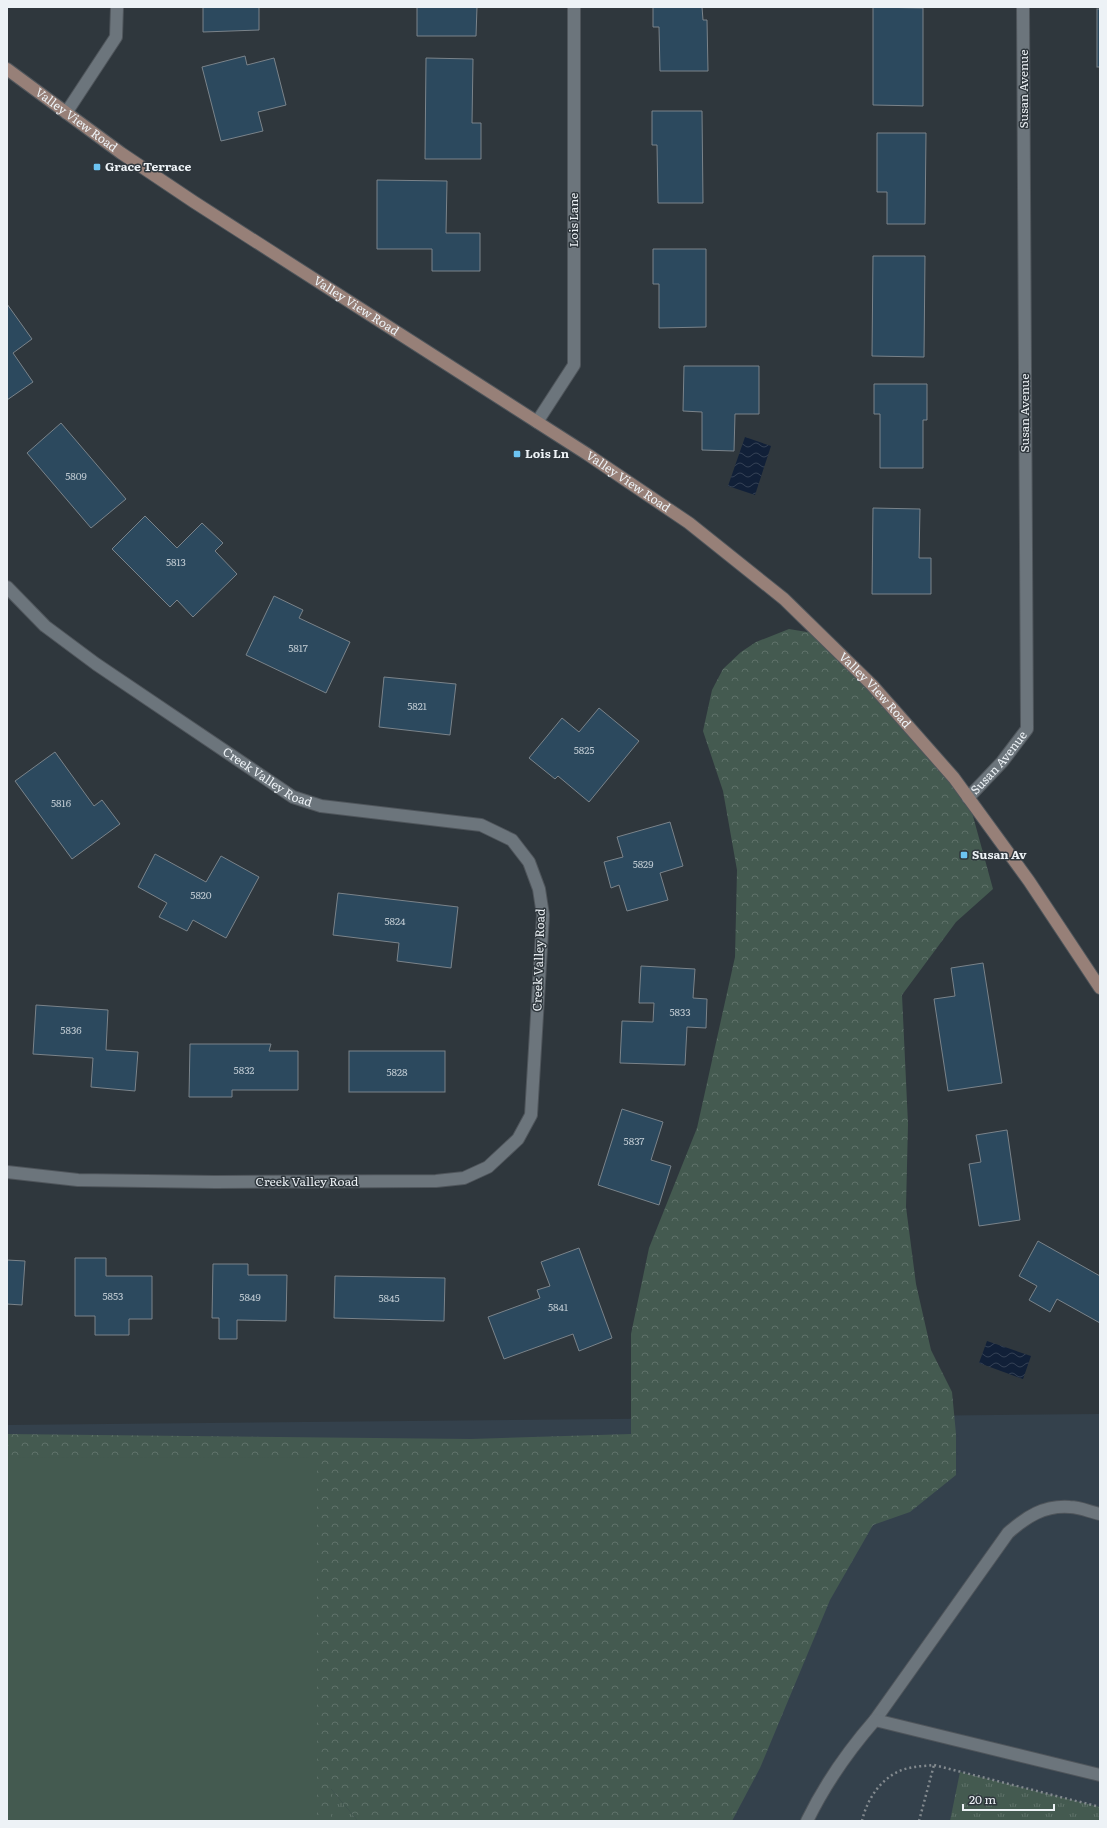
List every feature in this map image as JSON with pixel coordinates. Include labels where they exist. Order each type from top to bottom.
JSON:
[{"type":"street","points":[[66,113],[116,37],[117,7]]},
{"type":"street","name":"Lois Lane","points":[[537,422],[574,365],[574,7]]},
{"type":"street","name":"Susan Avenue","points":[[968,798],[1002,762],[1027,729],[1023,7]]},
{"type":"street","name":"Valley View Road","points":[[7,69],[121,153],[194,202],[537,422],[690,523],[784,600],[872,685],[954,778],[1028,882],[1100,988]]},
{"type":"street","name":"Creek Valley Road","points":[[7,587],[45,626],[96,664],[293,797],[321,806],[481,825],[512,840],[529,862],[539,889],[543,914],[531,1115],[518,1139],[488,1168],[464,1178],[436,1181],[214,1182],[78,1180],[7,1172]]},
{"type":"street","points":[[807,1821],[819,1796],[849,1750],[875,1720],[1008,1533],[1026,1517],[1046,1509],[1070,1507],[1100,1514]]},
{"type":"street","points":[[875,1720],[1100,1775]]},
{"type":"path","points":[[862,1821],[865,1806],[878,1787],[893,1775],[908,1768],[934,1764],[1100,1807]]},
{"type":"path","points":[[919,1821],[934,1764]]},
{"type":"shaded area","points":[[1100,1414],[1100,1821],[7,1821],[7,1425]]},
{"type":"green space","points":[[789,629],[819,634],[968,798],[993,889],[956,922],[902,995],[908,1124],[906,1207],[916,1284],[931,1350],[952,1392],[956,1434],[956,1475],[910,1512],[873,1525],[830,1600],[760,1768],[732,1821],[358,1821],[331,1789],[331,1821],[7,1821],[7,1434],[471,1439],[631,1434],[631,1334],[649,1248],[697,1128],[735,957],[737,870],[723,791],[703,731],[712,690],[723,669],[741,652],[756,642]]},
{"type":"green space","points":[[317,1457],[317,1821],[7,1821],[7,1458]]},
{"type":"green space","points":[[960,1772],[1100,1807],[1100,1821],[950,1821]]},
{"type":"green space","points":[[331,1789],[358,1821],[331,1821]]},
{"type":"water","points":[[745,437],[771,446],[755,495],[728,486]]},
{"type":"water","points":[[987,1341],[1031,1356],[1023,1379],[979,1363]]},
{"type":"building","points":[[203,7],[259,7],[259,30],[203,32]]},
{"type":"building","points":[[417,7],[477,7],[476,36],[417,36]]},
{"type":"building","points":[[653,7],[702,7],[703,20],[707,20],[708,71],[660,71],[659,27],[653,27]]},
{"type":"building","points":[[873,7],[923,8],[923,106],[873,105]]},
{"type":"building","points":[[1097,9],[1100,9],[1100,67],[1097,67]]},
{"type":"building","points":[[245,56],[247,65],[274,58],[286,105],[258,112],[263,131],[221,141],[202,67]]},
{"type":"building","points":[[426,58],[473,59],[472,123],[481,123],[481,159],[425,159]]},
{"type":"building","points":[[652,111],[702,111],[703,203],[658,203],[657,145],[652,145]]},
{"type":"building","points":[[877,133],[926,133],[925,224],[887,224],[887,192],[877,192]]},
{"type":"building","points":[[377,180],[447,181],[446,233],[480,233],[480,271],[432,271],[432,249],[377,249]]},
{"type":"building","points":[[653,249],[706,249],[706,327],[659,328],[659,284],[653,284]]},
{"type":"building","points":[[873,256],[925,256],[924,357],[872,356]]},
{"type":"building","points":[[7,304],[32,339],[13,353],[33,382],[7,400]]},
{"type":"building","points":[[684,366],[759,366],[759,414],[735,414],[734,451],[702,450],[702,412],[683,411]]},
{"type":"building","points":[[874,384],[927,384],[927,420],[923,420],[923,468],[880,468],[880,414],[874,414]]},
{"type":"building","points":[[61,423],[126,499],[91,528],[27,453]]},
{"type":"building","points":[[873,508],[920,509],[919,558],[931,558],[931,594],[872,594]]},
{"type":"building","points":[[145,516],[177,548],[202,523],[223,543],[215,551],[237,574],[193,617],[177,600],[170,607],[112,549]]},
{"type":"building","points":[[274,596],[303,610],[299,618],[350,642],[326,693],[246,655]]},
{"type":"building","points":[[384,677],[456,684],[450,735],[379,727]]},
{"type":"building","points":[[599,708],[639,741],[589,802],[558,776],[555,779],[529,758],[562,718],[579,732]]},
{"type":"building","points":[[55,752],[94,806],[102,800],[120,824],[72,859],[15,781]]},
{"type":"building","points":[[670,822],[683,866],[660,873],[668,900],[627,911],[619,885],[611,888],[604,862],[623,857],[617,837]]},
{"type":"building","points":[[155,854],[206,882],[221,856],[259,877],[226,938],[193,920],[187,931],[159,917],[167,903],[138,887]]},
{"type":"building","points":[[338,893],[458,907],[451,968],[397,961],[399,943],[333,935]]},
{"type":"building","points":[[983,963],[1002,1083],[948,1091],[934,999],[955,996],[951,968]]},
{"type":"building","points":[[641,966],[695,969],[693,998],[707,999],[706,1028],[687,1027],[685,1065],[620,1063],[622,1021],[653,1022],[654,1003],[639,1003]]},
{"type":"building","points":[[36,1005],[108,1010],[106,1050],[138,1052],[135,1091],[91,1087],[93,1058],[33,1054]]},
{"type":"building","points":[[190,1044],[271,1044],[269,1051],[298,1051],[298,1090],[232,1090],[232,1097],[189,1097]]},
{"type":"building","points":[[349,1051],[445,1051],[445,1092],[349,1092]]},
{"type":"building","points":[[622,1109],[663,1122],[651,1160],[671,1166],[659,1205],[598,1185]]},
{"type":"building","points":[[1007,1130],[1020,1220],[979,1226],[969,1164],[981,1162],[976,1135]]},
{"type":"building","points":[[1038,1241],[1100,1276],[1100,1323],[1057,1299],[1050,1312],[1029,1300],[1037,1286],[1019,1276]]},
{"type":"building","points":[[579,1248],[612,1338],[579,1351],[573,1334],[504,1359],[488,1317],[540,1298],[537,1290],[550,1286],[541,1262]]},
{"type":"building","points":[[75,1258],[106,1258],[106,1276],[152,1276],[152,1319],[129,1319],[129,1335],[95,1335],[95,1316],[75,1316]]},
{"type":"building","points":[[7,1260],[25,1261],[22,1305],[7,1304]]},
{"type":"building","points":[[213,1264],[248,1264],[248,1275],[287,1275],[286,1321],[237,1320],[237,1339],[219,1339],[219,1318],[212,1318]]},
{"type":"building","points":[[335,1276],[445,1278],[444,1321],[334,1318]]},
{"type":"place","name":"Grace Terrace","points":[[97,167]]},
{"type":"place","name":"Lois Ln","points":[[517,454]]},
{"type":"place","name":"Susan Av","points":[[964,855]]}]
